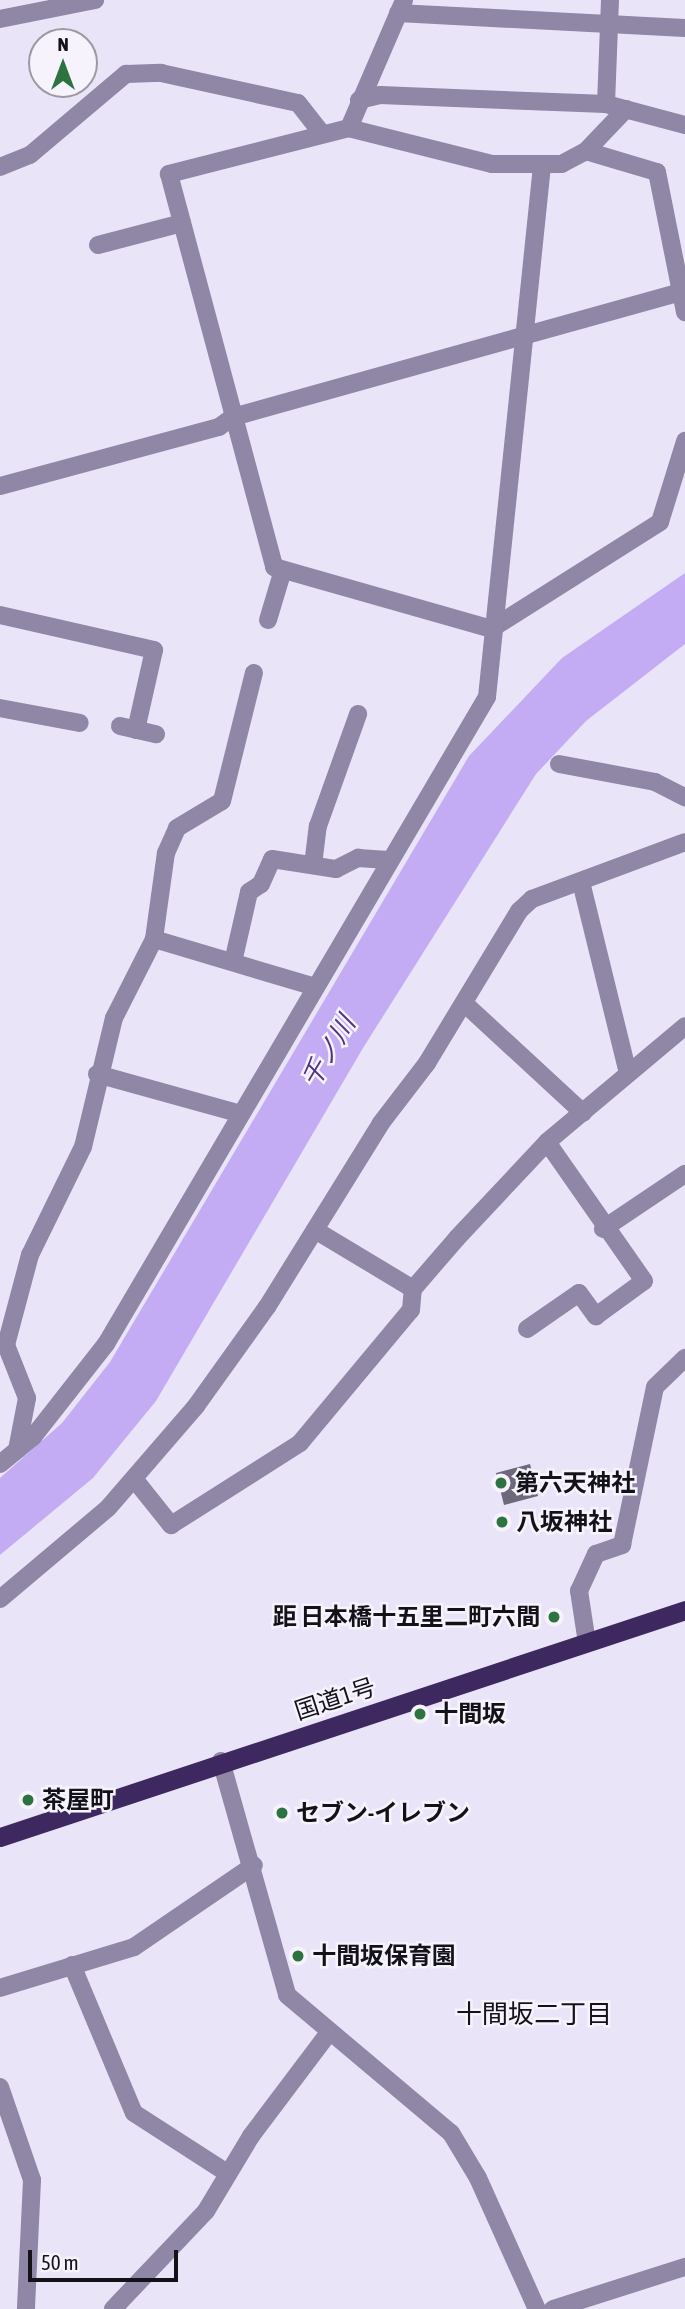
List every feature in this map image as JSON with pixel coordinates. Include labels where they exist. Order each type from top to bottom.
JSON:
[{"type":"highway","name":"国道1号","points":[[0,1837],[221,1761],[685,1609]]},
{"type":"street","points":[[0,19],[95,0]]},
{"type":"street","points":[[606,104],[610,0]]},
{"type":"street","points":[[349,128],[401,7],[685,28]]},
{"type":"street","points":[[0,167],[30,155],[126,74],[161,73],[298,103],[321,132]]},
{"type":"street","points":[[359,100],[380,95],[606,104],[685,125]]},
{"type":"street","points":[[626,108],[586,151],[562,164],[542,166],[452,156],[349,128],[321,132],[169,174],[274,567],[491,629],[660,522],[685,441]]},
{"type":"street","points":[[586,151],[657,172],[683,292],[685,313]]},
{"type":"street","points":[[0,1464],[74,1390],[106,1344],[388,860],[477,720],[487,697],[491,629],[521,337],[542,166]]},
{"type":"street","points":[[98,245],[182,223]]},
{"type":"street","points":[[0,486],[219,427],[233,417],[683,292]]},
{"type":"street","points":[[268,620],[283,570]]},
{"type":"street","points":[[0,615],[154,650],[128,728],[156,734]]},
{"type":"street","points":[[16,1450],[27,1398],[6,1345],[30,1255],[83,1147],[97,1074],[122,998],[154,939],[166,853],[177,828],[222,801],[254,673]]},
{"type":"street","points":[[0,708],[80,723]]},
{"type":"street","points":[[313,865],[318,826],[358,714]]},
{"type":"street","points":[[559,764],[655,782],[685,797]]},
{"type":"street","points":[[0,1599],[135,1480],[260,1318],[464,1003],[519,911],[532,899],[685,842]]},
{"type":"street","points":[[233,962],[249,892],[261,884],[272,859],[336,869],[358,858],[388,860]]},
{"type":"street","points":[[581,882],[628,1073]]},
{"type":"street","points":[[154,939],[316,987]]},
{"type":"street","points":[[464,1003],[583,1113]]},
{"type":"street","points":[[135,1480],[171,1525],[300,1443],[411,1310],[413,1289],[547,1142],[685,1026]]},
{"type":"street","points":[[97,1074],[241,1114]]},
{"type":"street","points":[[527,1329],[579,1293],[596,1316],[644,1281],[603,1229],[584,1190],[547,1142]]},
{"type":"street","points":[[603,1229],[685,1174]]},
{"type":"street","points":[[315,1230],[413,1289]]},
{"type":"street","points":[[587,1643],[579,1591],[596,1554],[622,1545],[655,1387],[685,1358]]},
{"type":"street","points":[[221,1761],[254,1866],[278,1979],[286,1995],[328,2034],[433,2112],[452,2133],[537,2309]]},
{"type":"street","points":[[0,1988],[134,1947],[254,1866]]},
{"type":"street","points":[[72,1965],[134,2113],[227,2173]]},
{"type":"street","points":[[113,2309],[206,2211],[227,2173],[328,2034]]},
{"type":"street","points":[[0,2087],[32,2180],[26,2309]]},
{"type":"street","points":[[554,2309],[685,2267]]},
{"type":"water","name":"千ノ川","points":[[685,573],[685,644],[586,721],[536,774],[363,1048],[156,1401],[93,1478],[0,1555],[0,1478],[62,1423],[110,1362],[469,756],[562,658]]},
{"type":"building","name":"第六天神社","points":[[530,1464],[538,1496],[504,1505],[496,1473]]},
{"type":"place","name":"第六天神社","points":[[501,1483]]},
{"type":"place","name":"八坂神社","points":[[502,1522]]},
{"type":"place","name":"距 日本橋十五里二町六間","points":[[554,1617]]},
{"type":"place","name":"十間坂","points":[[420,1714]]},
{"type":"place","name":"茶屋町","points":[[28,1800]]},
{"type":"place","name":"セブン-イレブン","points":[[282,1813]]},
{"type":"place","name":"十間坂保育園","points":[[298,1956]]},
{"type":"district","name":"十間坂二丁目","points":[[534,2015]]}]
